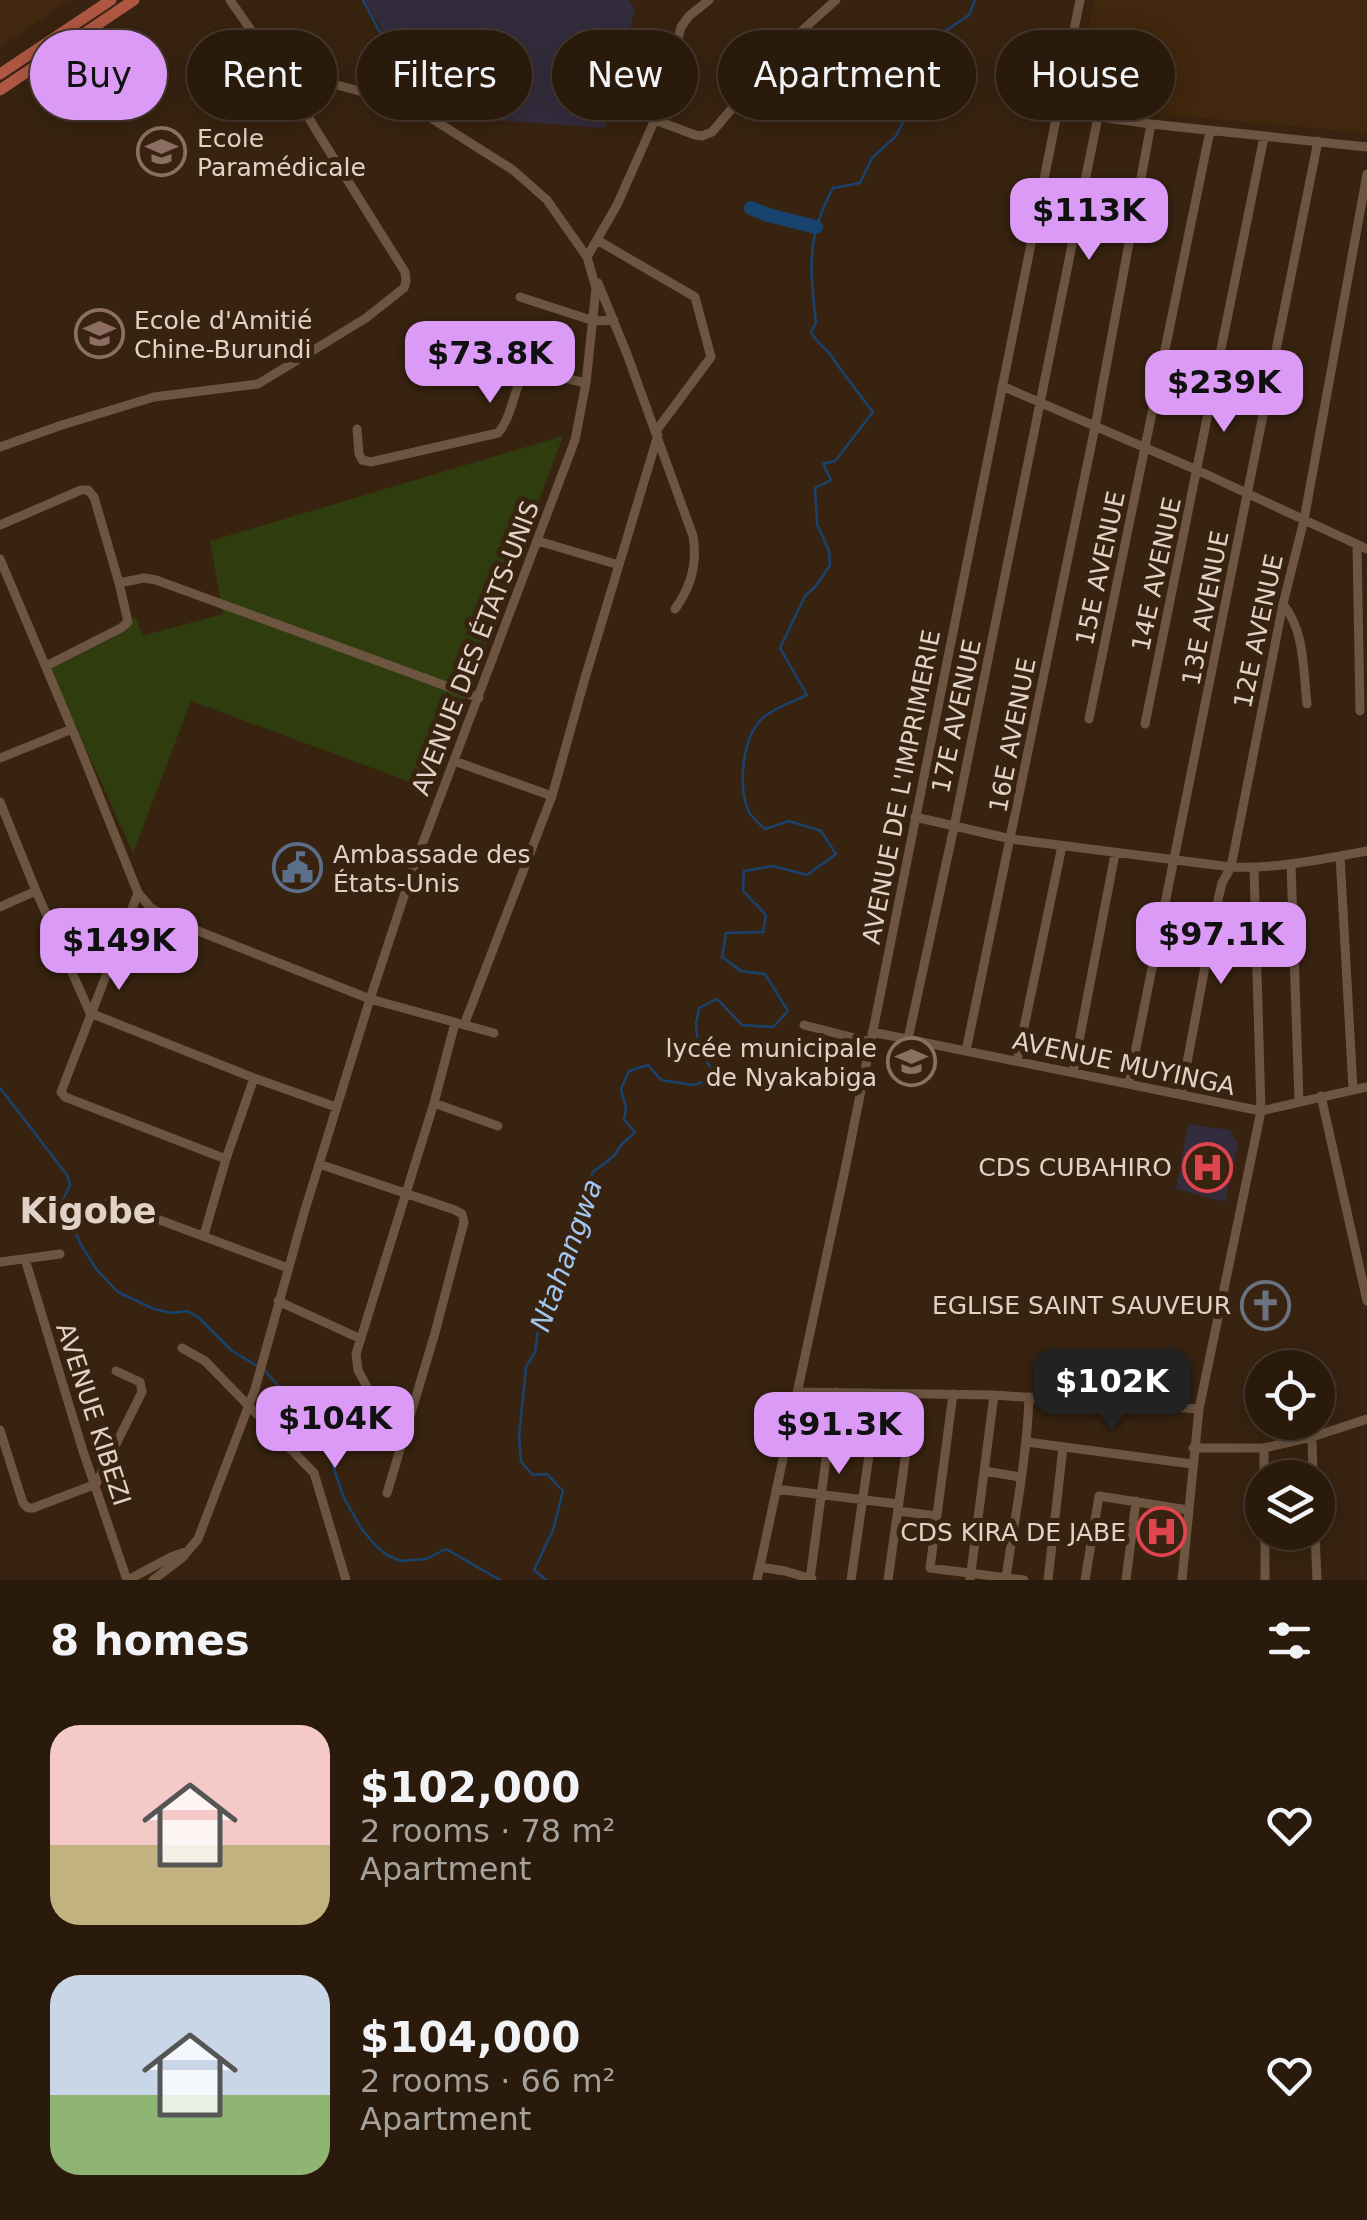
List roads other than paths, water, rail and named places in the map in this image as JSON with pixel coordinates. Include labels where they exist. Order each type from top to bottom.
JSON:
[{"type":"main road","points":[[0,74],[111,0]]},
{"type":"main road","points":[[0,90],[134,0]]},
{"type":"street","points":[[230,0],[251,30]]},
{"type":"street","points":[[680,30],[689,16],[709,0]]},
{"type":"street","points":[[586,258],[617,205],[655,120],[695,135],[712,132],[788,44],[836,0]]},
{"type":"street","name":"AVENUE DE L'IMPRIMERIE","points":[[1074,30],[1080,0]]},
{"type":"street","name":"AVENUE DES ÉTATS-UNIS","points":[[153,1580],[198,1539],[255,1389],[336,1107],[414,866],[572,448],[594,321],[596,288],[592,271],[544,196],[513,170],[415,108],[337,85]]},
{"type":"street","points":[[0,447],[154,397],[258,384],[366,318],[404,288],[406,272],[310,120]]},
{"type":"street","name":"AVENUE DE L'IMPRIMERIE","points":[[757,1580],[1056,120]]},
{"type":"street","name":"17E AVENUE","points":[[908,1039],[1098,120]]},
{"type":"street","points":[[1115,120],[1367,147]]},
{"type":"street","name":"16E AVENUE","points":[[966,1051],[1095,427],[1150,124]]},
{"type":"street","name":"15E AVENUE","points":[[1089,719],[1210,132]]},
{"type":"street","name":"14E AVENUE","points":[[1145,724],[1264,137]]},
{"type":"street","name":"13E AVENUE","points":[[1129,1083],[1318,141]]},
{"type":"street","name":"12E AVENUE","points":[[1181,1095],[1216,908],[1230,867],[1283,604],[1304,520],[1367,174]]},
{"type":"street","points":[[400,1448],[358,1370],[356,1354],[460,1024],[552,796],[657,433],[711,359],[695,298],[598,240]]},
{"type":"street","points":[[592,271],[614,320],[693,536],[696,553],[687,592],[674,609]]},
{"type":"street","points":[[520,297],[594,321],[614,320]]},
{"type":"street","points":[[455,369],[491,364],[586,384]]},
{"type":"street","points":[[357,429],[359,454],[368,462],[494,435],[502,431],[526,369]]},
{"type":"street","points":[[1002,386],[1249,493],[1362,547],[1360,711]]},
{"type":"street","points":[[0,525],[81,490],[88,490],[94,497],[128,620],[125,626],[46,666]]},
{"type":"street","points":[[538,541],[619,565]]},
{"type":"street","points":[[0,559],[138,893],[150,907],[173,921],[370,998],[494,1032]]},
{"type":"street","points":[[119,583],[156,580],[479,698]]},
{"type":"street","points":[[1283,604],[1298,633],[1307,704]]},
{"type":"street","points":[[0,758],[72,729]]},
{"type":"street","points":[[454,761],[552,796]]},
{"type":"street","points":[[0,802],[5,831],[90,1013],[336,1107]]},
{"type":"street","points":[[915,817],[1011,839],[1230,867],[1291,864],[1367,851]]},
{"type":"street","points":[[1017,1061],[1062,846]]},
{"type":"street","points":[[1073,1072],[1115,854]]},
{"type":"street","points":[[1340,856],[1353,1090]]},
{"type":"street","points":[[1291,864],[1299,1102]]},
{"type":"street","points":[[1182,1580],[1199,1409],[1260,1111],[1254,868]]},
{"type":"street","points":[[0,906],[36,891]]},
{"type":"street","points":[[138,893],[61,1092],[65,1097],[226,1159]]},
{"type":"street","name":"AVENUE MUYINGA","points":[[804,1026],[908,1039],[1260,1111],[1367,1086]]},
{"type":"street","points":[[204,1235],[254,1078]]},
{"type":"street","points":[[1321,1096],[1367,1301]]},
{"type":"street","points":[[434,1103],[498,1126]]},
{"type":"street","points":[[319,1164],[455,1210],[462,1214],[464,1222],[387,1493]]},
{"type":"street","points":[[109,1201],[288,1268]]},
{"type":"street","points":[[0,1262],[60,1254]]},
{"type":"street","name":"AVENUE KIBEZI","points":[[25,1259],[127,1580]]},
{"type":"street","points":[[278,1302],[361,1339]]},
{"type":"street","points":[[182,1348],[205,1362],[314,1472],[346,1580]]},
{"type":"street","points":[[0,1430],[23,1503],[28,1508],[96,1484],[142,1392],[140,1382],[116,1371]]},
{"type":"street","points":[[797,1392],[994,1394],[1199,1409]]},
{"type":"street","points":[[760,1566],[812,1580],[834,1392]]},
{"type":"street","points":[[851,1580],[878,1393]]},
{"type":"street","points":[[953,1394],[930,1568],[970,1577],[1021,1580]]},
{"type":"street","points":[[970,1577],[994,1394]]},
{"type":"street","points":[[888,1580],[914,1395]]},
{"type":"street","points":[[1006,1578],[1027,1442],[1029,1397]]},
{"type":"street","points":[[1335,1429],[1367,1419]]},
{"type":"street","points":[[1194,1448],[1264,1448],[1299,1440]]},
{"type":"street","points":[[1027,1442],[1192,1464]]},
{"type":"street","points":[[1048,1580],[1063,1447]]},
{"type":"street","points":[[1264,1448],[1264,1460]]},
{"type":"street","points":[[984,1472],[1020,1477]]},
{"type":"street","points":[[776,1489],[937,1516]]},
{"type":"street","points":[[1085,1580],[1097,1498],[1188,1510]]},
{"type":"street","points":[[1126,1580],[1136,1501]]},
{"type":"street","points":[[127,1580],[190,1550]]},
{"type":"street","points":[[1264,1550],[1265,1580]]},
{"type":"street","points":[[1316,1550],[1317,1580]]},
{"type":"waterway","points":[[363,0],[379,30]]},
{"type":"waterway","name":"Ntahangwa","points":[[546,1580],[534,1570],[553,1530],[563,1491],[547,1474],[533,1475],[521,1462],[519,1437],[526,1367],[535,1352],[541,1309],[567,1253],[593,1172],[635,1132],[624,1120],[626,1108],[621,1089],[629,1071],[648,1065],[661,1080],[693,1085],[718,1078],[698,1049],[696,1023],[699,1008],[717,999],[742,1025],[773,1027],[788,1011],[765,974],[741,971],[722,957],[726,933],[763,932],[766,915],[743,891],[744,871],[773,866],[807,875],[836,854],[821,831],[789,821],[765,829],[749,812],[743,789],[744,761],[757,724],[775,710],[807,695],[780,648],[805,596],[830,565],[829,551],[817,524],[815,488],[831,480],[823,464],[835,461],[873,412],[811,332],[816,323],[812,254],[818,222],[833,188],[860,183],[872,158],[896,136],[910,108],[912,82],[908,66],[915,46],[929,42],[969,15],[975,0]]},
{"type":"waterway","points":[[751,208],[816,227]]},
{"type":"waterway","points":[[0,1088],[67,1175],[70,1185],[63,1199],[65,1209],[97,1270],[118,1292],[154,1309],[187,1311],[198,1317],[231,1350],[257,1366]]},
{"type":"waterway","points":[[264,1370],[297,1406],[330,1456],[343,1496],[376,1546],[401,1561],[426,1559],[446,1549],[500,1580]]},
{"type":"place","name":"Ecole Paramédicale","points":[[162,152]]},
{"type":"place","name":"Ecole d'Amitié Chine-Burundi","points":[[99,334]]},
{"type":"place","name":"Ambassade des États-Unis","points":[[298,868]]},
{"type":"place","name":"lycée municipale de Nyakabiga","points":[[912,1062]]},
{"type":"place","name":"CDS CUBAHIRO","points":[[1207,1167]]},
{"type":"place","name":"EGLISE SAINT SAUVEUR","points":[[1266,1305]]},
{"type":"place","name":"CDS KIRA DE JABE","points":[[1161,1532]]},
{"type":"district","name":"Kigobe","points":[[88,1211]]}]
